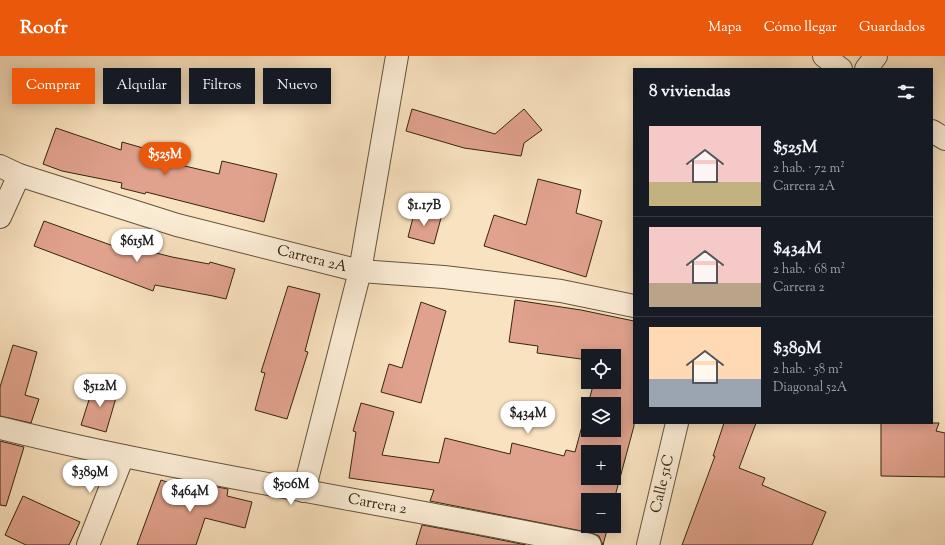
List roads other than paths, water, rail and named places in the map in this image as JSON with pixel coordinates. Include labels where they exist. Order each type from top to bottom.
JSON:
[{"type":"street","points":[[304,491],[360,272],[397,56]]},
{"type":"street","points":[[824,56],[840,68]]},
{"type":"street","points":[[867,68],[876,56]]},
{"type":"street","points":[[933,132],[945,139]]},
{"type":"street","points":[[0,217],[10,170]]},
{"type":"street","name":"Carrera 2A","points":[[10,170],[177,225],[360,272],[444,277],[561,291],[633,306]]},
{"type":"street","name":"Calle 51C","points":[[648,545],[677,424]]},
{"type":"street","name":"Carrera 2","points":[[0,428],[123,456],[492,525],[590,545]]},
{"type":"street","points":[[88,545],[123,456]]}]
